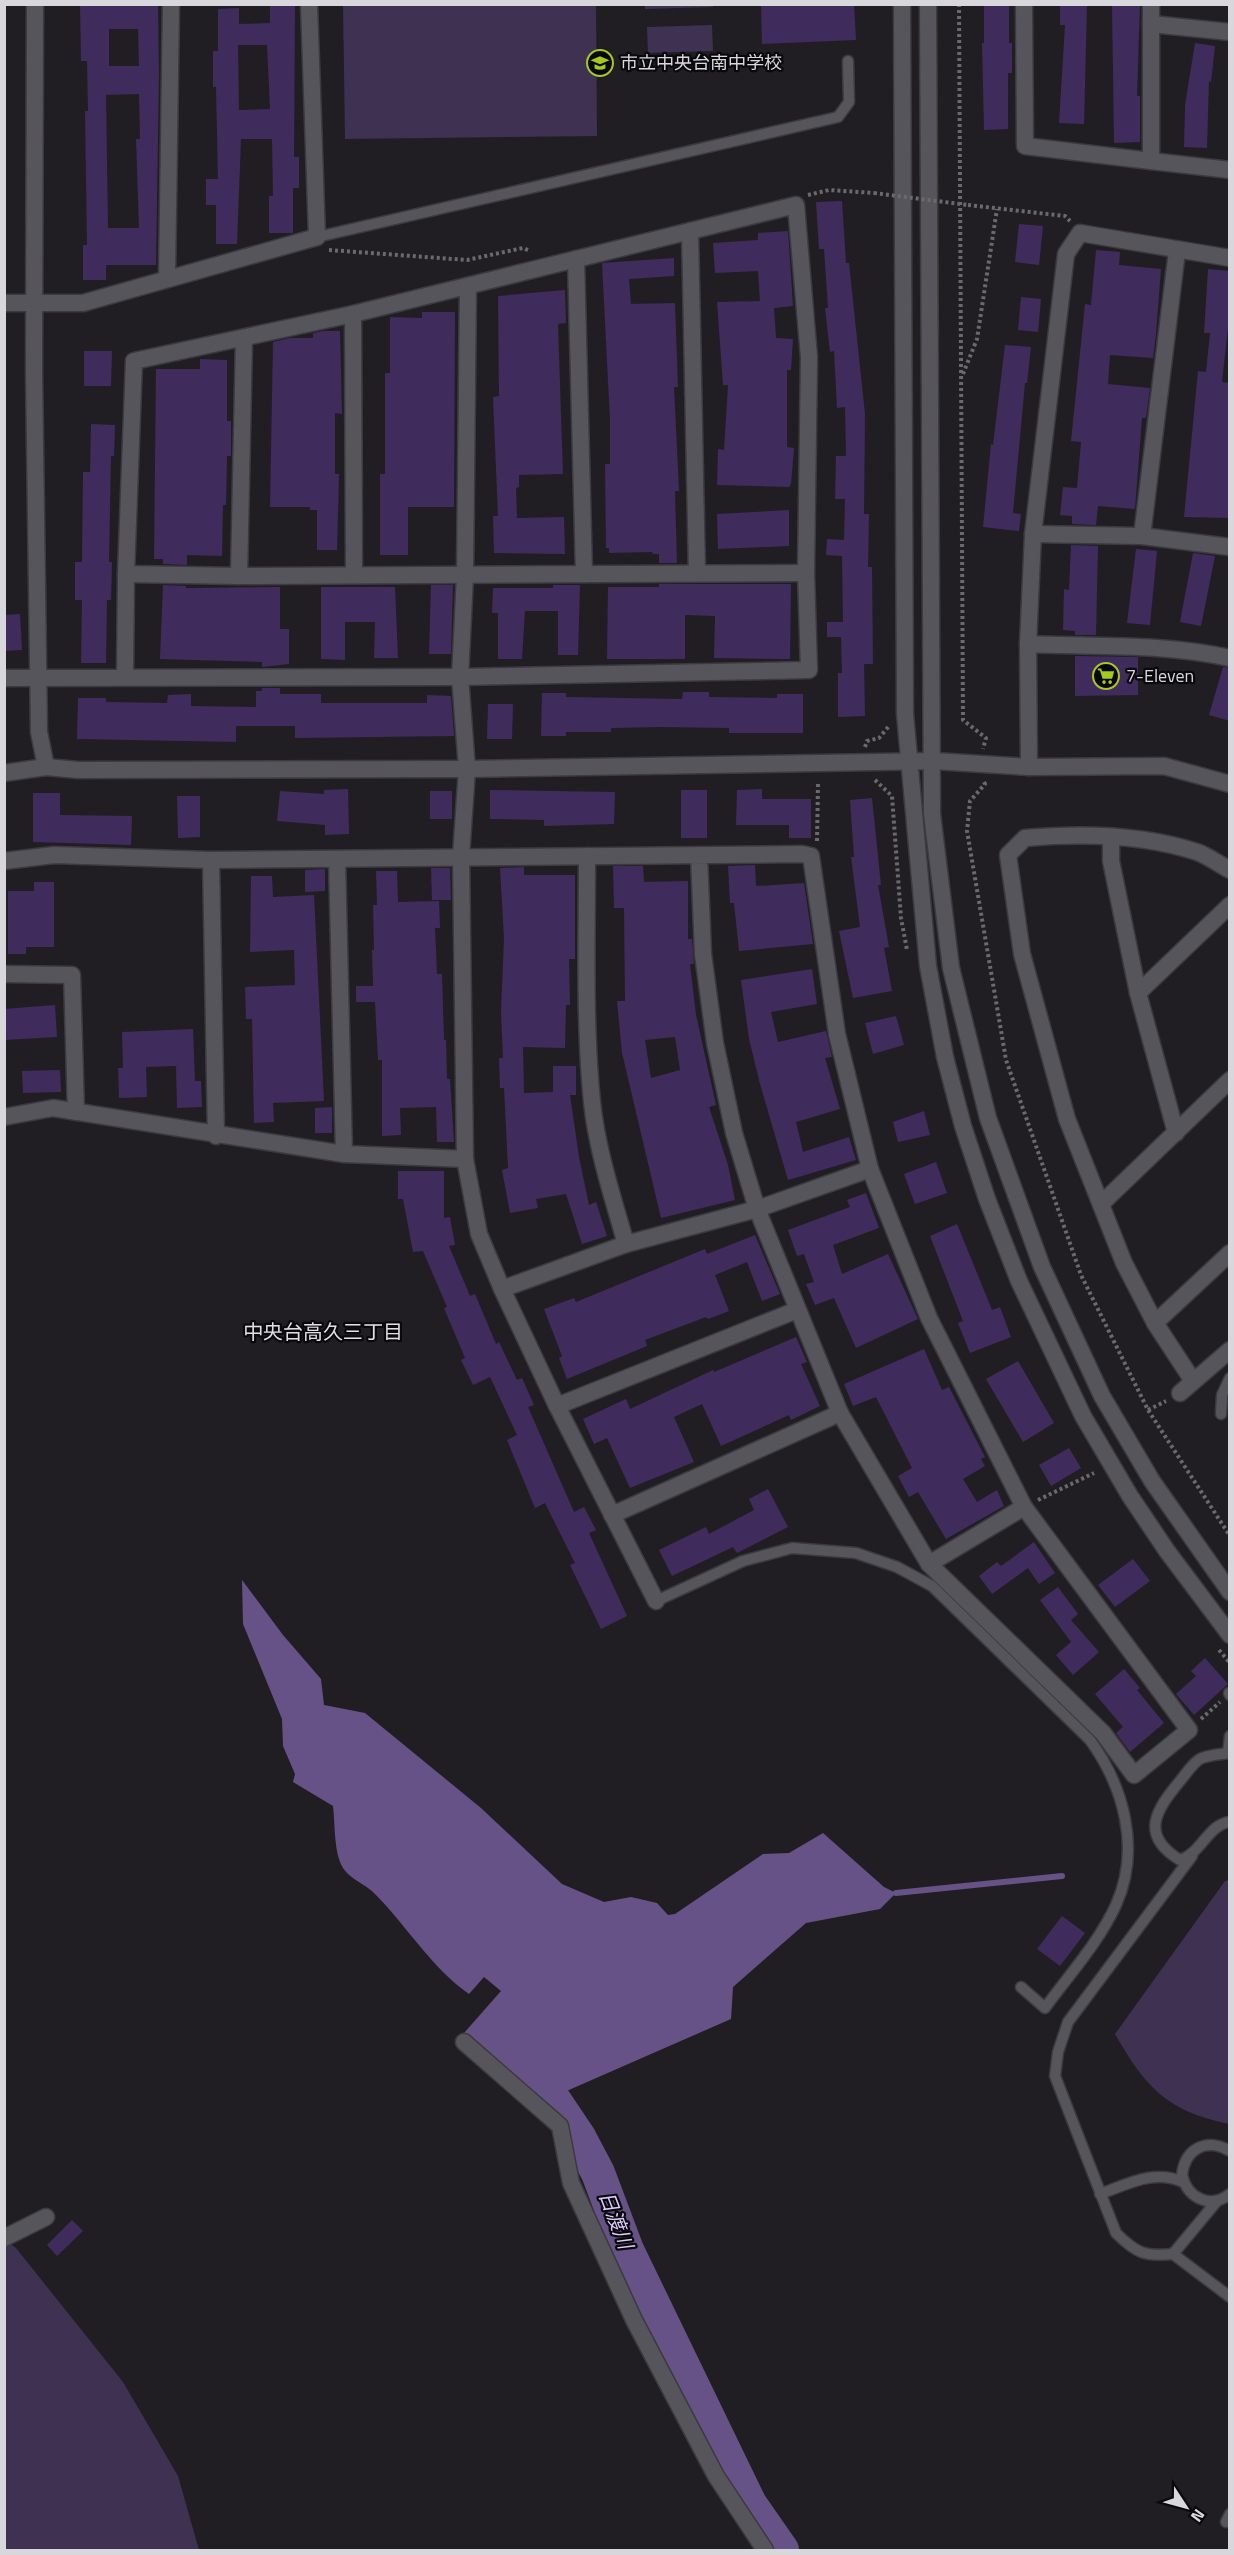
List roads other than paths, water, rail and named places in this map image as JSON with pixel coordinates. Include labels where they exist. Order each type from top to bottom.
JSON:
[{"type":"street","points":[[35,4],[39,732],[46,767]]},
{"type":"street","points":[[167,278],[171,4]]},
{"type":"street","points":[[4,303],[83,303],[167,278],[322,243],[309,4]]},
{"type":"street","points":[[902,4],[905,714],[928,966],[948,1067],[987,1199],[1019,1281],[1083,1416],[1130,1496],[1230,1635]]},
{"type":"street","points":[[928,4],[934,761],[932,814],[951,968],[991,1128],[1042,1267],[1102,1396],[1152,1481],[1230,1592]]},
{"type":"street","points":[[1024,4],[1025,146],[1230,170]]},
{"type":"street","points":[[1151,4],[1151,161]]},
{"type":"street","points":[[1151,24],[1230,32]]},
{"type":"street","points":[[4,678],[460,677],[809,670],[806,573],[808,357],[796,205],[353,314],[134,361],[126,573],[125,677]]},
{"type":"street","points":[[690,231],[697,573]]},
{"type":"street","points":[[1029,767],[1028,644],[1034,534],[1065,254],[1080,233],[1177,251],[1230,258]]},
{"type":"street","points":[[1142,536],[1177,251]]},
{"type":"street","points":[[576,259],[584,574]]},
{"type":"street","points":[[468,286],[465,575],[460,677],[466,769],[461,856],[465,1159],[479,1234],[502,1289],[557,1406],[656,1601]]},
{"type":"street","points":[[353,314],[354,576]]},
{"type":"street","points":[[239,576],[244,338]]},
{"type":"street","points":[[1034,534],[1142,536],[1230,547]]},
{"type":"street","points":[[126,573],[354,576],[806,573]]},
{"type":"street","points":[[1028,644],[1144,647],[1206,652],[1230,658]]},
{"type":"street","points":[[4,773],[46,767],[78,770],[466,769],[934,761],[979,766],[1164,766],[1230,784]]},
{"type":"street","points":[[1193,1381],[1155,1323],[1124,1263],[1067,1119],[1022,954],[1008,855],[1025,838],[1067,834],[1149,840],[1199,852],[1230,870]]},
{"type":"street","points":[[1111,837],[1111,861],[1138,993],[1176,1133]]},
{"type":"street","points":[[4,861],[54,855],[211,860],[461,856],[699,855],[811,856],[837,1034],[870,1169],[929,1318],[1024,1507],[1189,1730],[1134,1775],[1103,1733],[929,1564],[840,1413],[757,1209],[734,1132],[715,1043],[703,954],[699,855]]},
{"type":"street","points":[[587,856],[592,1103],[607,1176],[626,1244]]},
{"type":"street","points":[[337,859],[344,1154]]},
{"type":"street","points":[[211,860],[216,1136]]},
{"type":"street","points":[[1138,993],[1230,905]]},
{"type":"street","points":[[4,974],[72,975],[76,1112]]},
{"type":"street","points":[[1101,1204],[1230,1080]]},
{"type":"street","points":[[4,1117],[53,1108],[216,1136],[344,1154],[465,1159]]},
{"type":"street","points":[[502,1289],[626,1244],[757,1209],[870,1169]]},
{"type":"street","points":[[1155,1323],[1230,1254]]},
{"type":"street","points":[[557,1406],[797,1311]]},
{"type":"street","points":[[1179,1393],[1230,1350]]},
{"type":"street","points":[[612,1515],[840,1413]]},
{"type":"street","points":[[929,1564],[1024,1507]]},
{"type":"street","points":[[464,2042],[560,2126],[571,2183],[634,2320],[716,2476],[765,2550]]},
{"type":"street","points":[[4,2238],[46,2217]]},
{"type":"lane","points":[[322,243],[838,117],[849,102],[848,61]]},
{"type":"lane","points":[[1221,1414],[1222,1395],[1230,1378]]},
{"type":"lane","points":[[656,1601],[743,1562],[792,1548],[856,1553],[866,1556],[897,1567],[932,1586],[1090,1740],[1105,1761],[1118,1788],[1128,1826],[1124,1878],[1116,1904],[1096,1938],[1045,2008],[1021,1987]]},
{"type":"lane","points":[[1192,1856],[1180,1860],[1167,1852],[1158,1841],[1156,1823],[1158,1808],[1201,1758],[1229,1753],[1230,1736]]},
{"type":"lane","points":[[1230,1822],[1212,1832],[1192,1856],[1068,2022],[1058,2052],[1055,2076],[1116,2233],[1131,2248],[1150,2256],[1173,2254],[1230,2297]]},
{"type":"lane","points":[[1217,2201],[1201,2200],[1190,2194],[1184,2182],[1183,2164],[1188,2155],[1197,2147],[1208,2144],[1219,2145],[1230,2151]]},
{"type":"lane","points":[[1100,2194],[1148,2177],[1161,2175],[1184,2182]]},
{"type":"lane","points":[[1173,2254],[1217,2201],[1230,2194]]},
{"type":"waterway","points":[[896,1893],[1062,1876]]},
{"type":"waterway","name":"日渡川","points":[[537,2057],[534,2070],[579,2137],[598,2173],[627,2250],[750,2504],[782,2550]]},
{"type":"place","name":"市立中央台南中学校","points":[[600,63]]},
{"type":"place","name":"7-Eleven","points":[[1106,676]]},
{"type":"district","name":"中央台高久三丁目","points":[[323,1332]]}]
